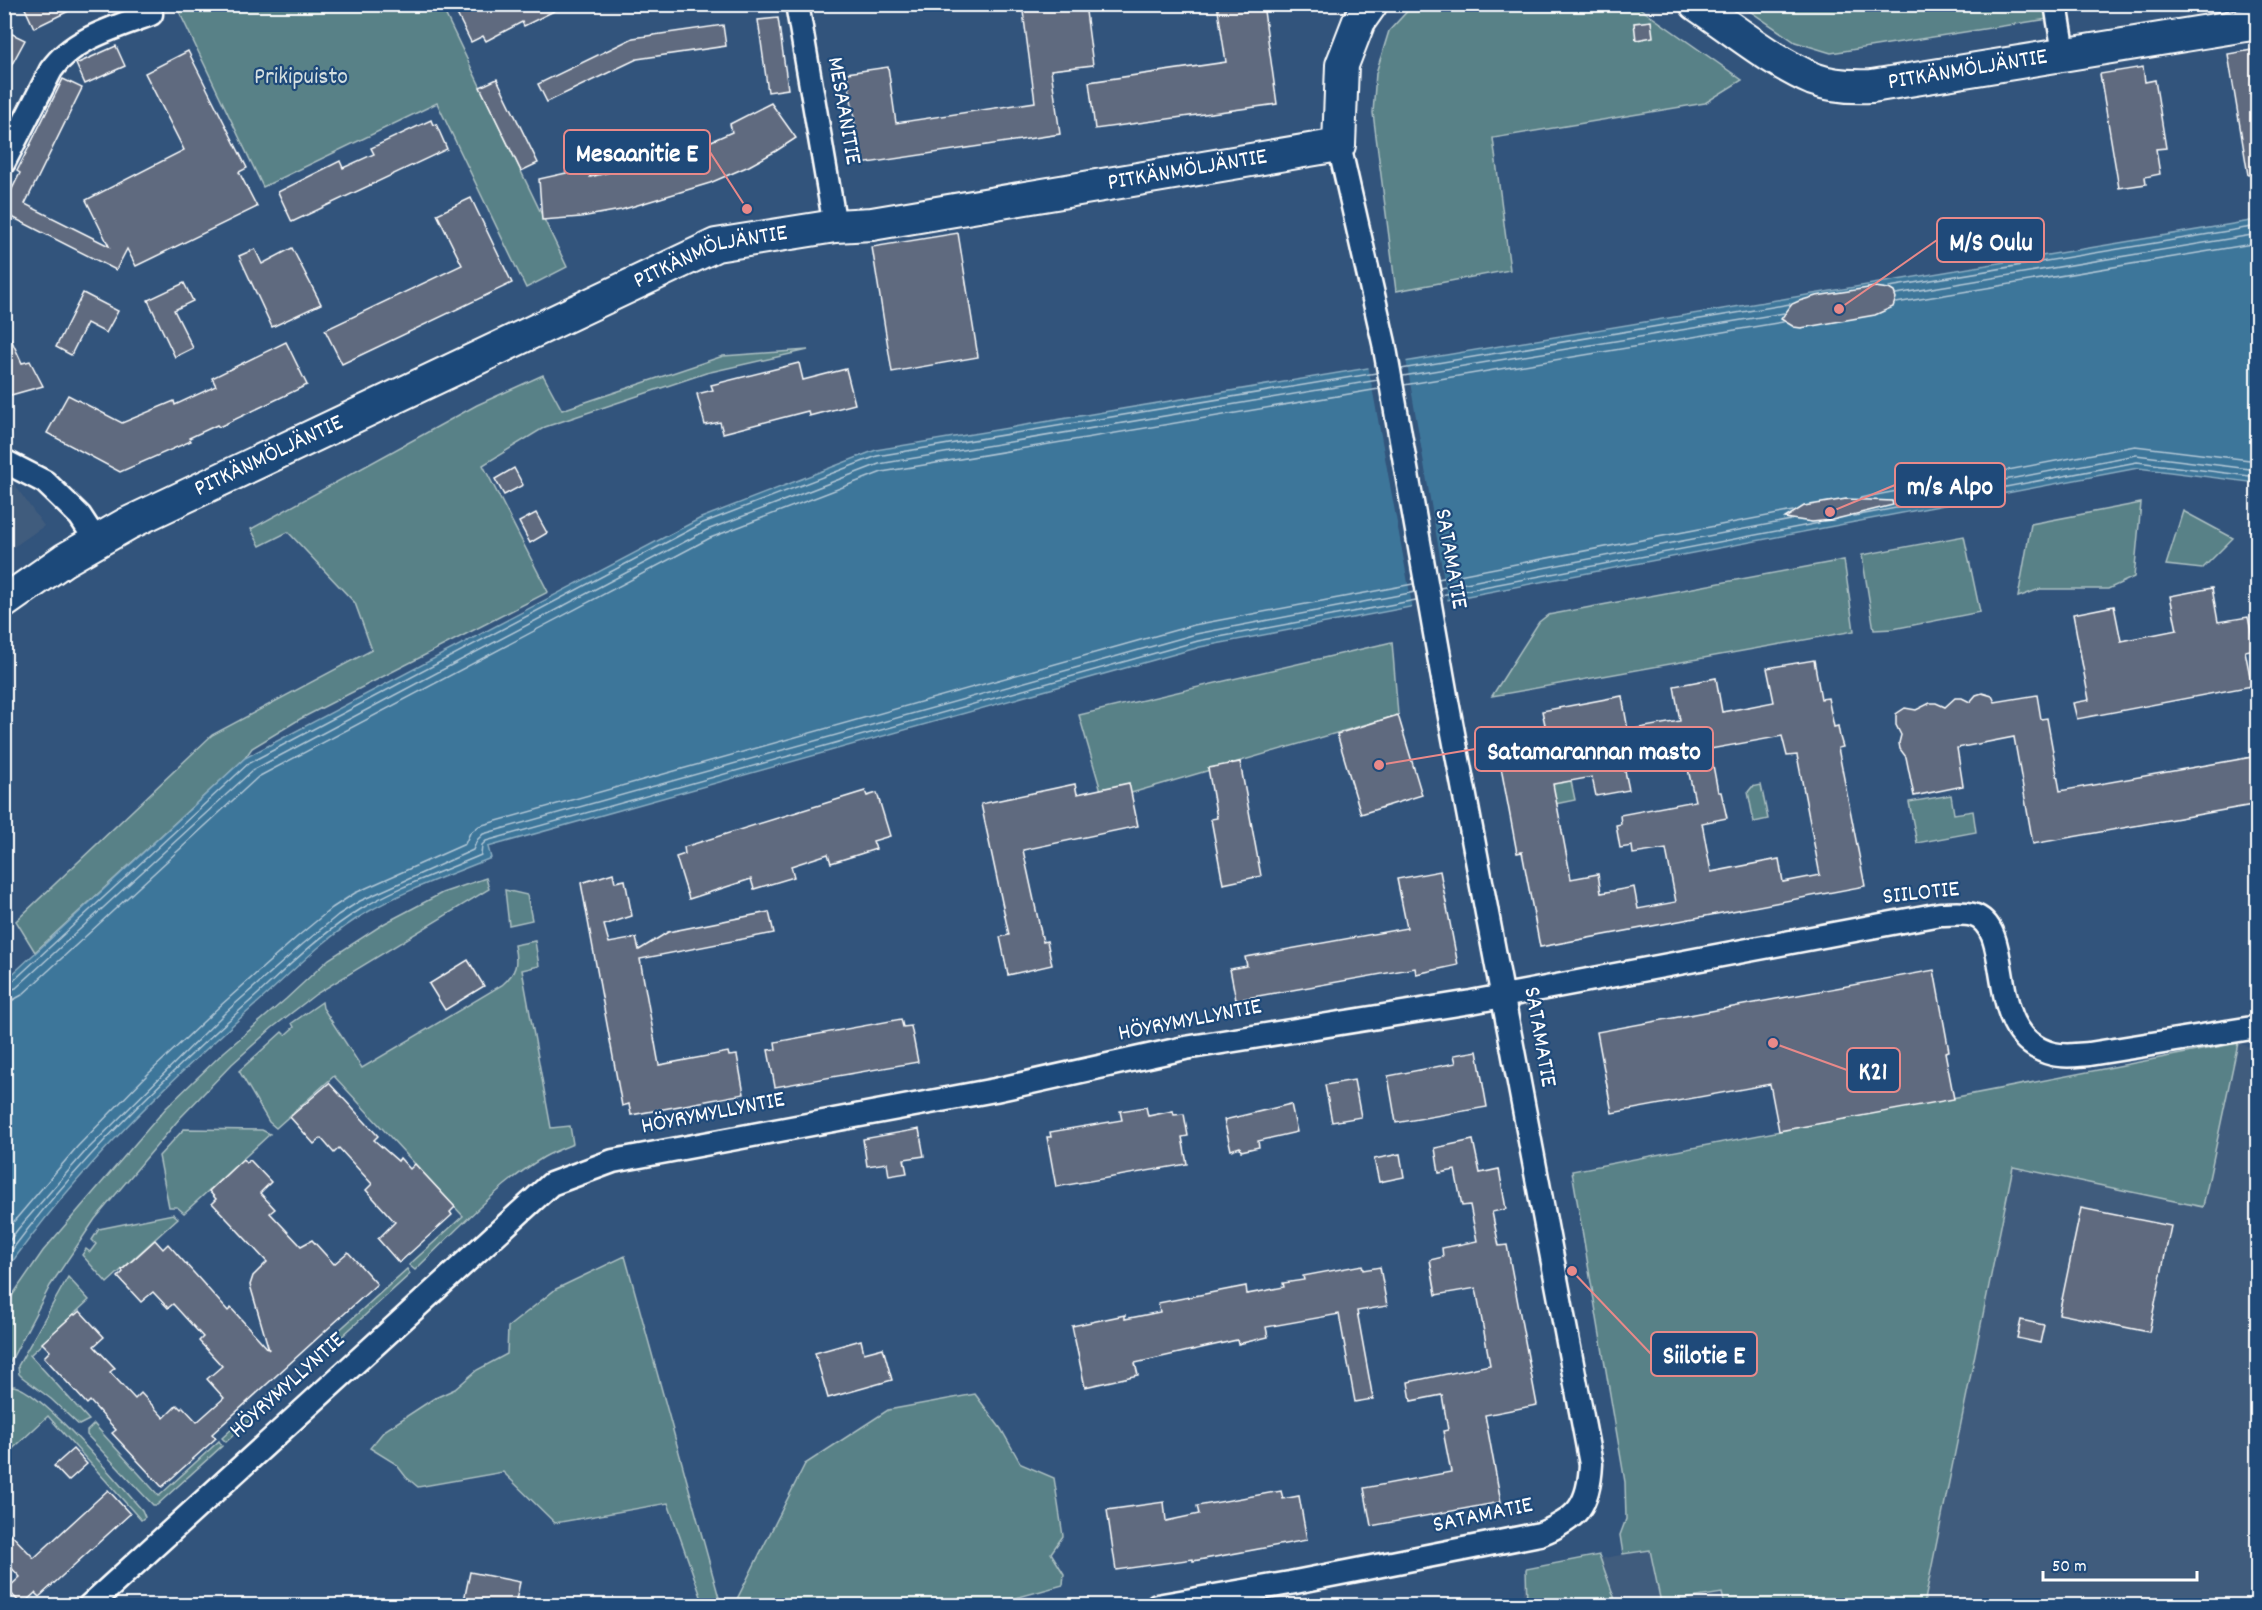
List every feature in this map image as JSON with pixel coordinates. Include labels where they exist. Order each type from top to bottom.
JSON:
[{"type":"street","name":"MESAANITIE","points":[[797,4],[835,226]]},
{"type":"street","points":[[1339,145],[1342,65],[1359,21],[1371,4]]},
{"type":"street","name":"PITKÄNMÖLJÄNTIE","points":[[1696,4],[1788,66],[1814,79],[1837,85],[1872,86],[2258,23]]},
{"type":"street","points":[[2056,4],[2064,53]]},
{"type":"street","points":[[4,162],[51,70],[60,58],[69,50],[111,29],[151,14]]},
{"type":"street","name":"PITKÄNMÖLJÄNTIE","points":[[4,602],[64,560],[127,524],[716,245],[835,226],[872,224],[1339,145]]},
{"type":"street","name":"SATAMATIE","points":[[1158,1605],[1290,1583],[1540,1534],[1567,1522],[1579,1510],[1590,1486],[1591,1464],[1446,696],[1384,343],[1339,145]]},
{"type":"street","points":[[4,461],[45,482],[80,516],[97,542]]},
{"type":"street","name":"SIILOTIE","points":[[1504,996],[1908,920],[1958,913],[1974,915],[1984,922],[1994,938],[2011,1017],[2018,1031],[2039,1049],[2052,1054],[2065,1056],[2090,1054],[2258,1027]]},
{"type":"street","name":"HÖYRYMYLLYNTIE","points":[[89,1605],[551,1184],[613,1161],[995,1090],[1185,1048],[1504,996]]},
{"type":"shaded area","points":[[4,477],[12,481],[44,526],[5,553]]},
{"type":"shaded area","points":[[2238,1043],[2257,1049],[2257,1605],[1924,1606],[2013,1167],[2203,1207]]},
{"type":"shaded area","points":[[1650,1550],[1722,1593],[1725,1605],[1521,1606],[1528,1571]]},
{"type":"green space","points":[[2046,4],[2048,19],[1831,53],[1795,42],[1741,5]]},
{"type":"green space","name":"Prikipuisto","points":[[176,5],[441,5],[567,267],[526,288],[437,103],[263,187]]},
{"type":"green space","points":[[1413,5],[1635,5],[1742,80],[1705,103],[1493,138],[1510,270],[1396,291],[1373,113],[1376,73],[1389,31]]},
{"type":"green space","points":[[808,350],[706,373],[545,427],[483,465],[548,592],[300,719],[252,748],[245,758],[35,952],[16,921],[212,735],[372,650],[355,603],[288,532],[260,546],[251,529],[477,405],[543,375],[562,410],[723,356]]},
{"type":"green space","points":[[2141,503],[2134,577],[2108,589],[2040,589],[2018,597],[2031,524]]},
{"type":"green space","points":[[2183,511],[2233,538],[2202,569],[2166,565]]},
{"type":"green space","points":[[1964,536],[1980,612],[1893,629],[1874,630],[1862,555]]},
{"type":"green space","points":[[1844,560],[1854,631],[1492,696],[1539,622],[1548,615]]},
{"type":"green space","points":[[1392,642],[1398,715],[1104,801],[1079,715]]},
{"type":"green space","points":[[1571,781],[1575,800],[1550,805],[1547,785]]},
{"type":"green space","points":[[1761,785],[1768,819],[1754,822],[1748,792],[1752,787]]},
{"type":"green space","points":[[1951,795],[1954,814],[1973,811],[1976,832],[1917,843],[1909,802]]},
{"type":"green space","points":[[486,878],[489,889],[316,994],[272,1028],[232,1064],[180,1118],[95,1219],[50,1286],[5,1372],[5,1306],[43,1251],[166,1108],[224,1052],[329,959],[385,923],[442,893]]},
{"type":"green space","points":[[505,890],[527,895],[532,920],[509,925]]},
{"type":"green space","points":[[535,941],[539,966],[522,970],[551,1128],[570,1126],[573,1144],[544,1157],[510,1181],[415,1270],[409,1265],[463,1216],[334,1076],[276,1128],[269,1122],[239,1071],[282,1032],[285,1035],[294,1027],[292,1023],[322,1002],[323,1008],[362,1068],[502,985],[511,976],[515,967],[514,945]]},
{"type":"green space","points":[[2238,1043],[2203,1207],[2013,1167],[1924,1605],[1725,1605],[1722,1593],[1661,1603],[1650,1550],[1623,1554],[1620,1535],[1626,1519],[1625,1482],[1572,1171]]},
{"type":"green space","points":[[184,1129],[262,1130],[270,1134],[184,1213],[177,1207],[169,1207],[159,1156]]},
{"type":"green space","points":[[173,1214],[178,1218],[107,1283],[82,1255],[86,1249],[90,1252],[96,1244],[92,1240],[99,1229]]},
{"type":"green space","points":[[625,1256],[721,1605],[704,1605],[668,1503],[555,1523],[503,1472],[418,1487],[396,1464],[370,1448],[384,1431],[433,1399],[455,1389],[477,1370],[507,1354],[508,1327],[556,1289]]},
{"type":"green space","points":[[407,1269],[410,1274],[339,1339],[334,1335]]},
{"type":"green space","points":[[68,1277],[89,1300],[30,1355],[89,1420],[79,1425],[51,1399],[22,1377],[18,1366]]},
{"type":"green space","points":[[291,1375],[294,1380],[226,1442],[222,1438]]},
{"type":"green space","points":[[14,1386],[43,1404],[80,1440],[142,1510],[145,1517],[141,1520],[48,1416],[5,1456],[5,1392],[9,1387]]},
{"type":"green space","points":[[975,1394],[1001,1429],[1021,1464],[1054,1478],[1063,1536],[1051,1553],[1064,1574],[1063,1585],[1001,1602],[952,1601],[907,1606],[734,1605],[805,1464],[888,1410]]},
{"type":"green space","points":[[94,1424],[159,1496],[219,1441],[222,1446],[157,1505],[153,1505],[87,1435],[87,1431]]},
{"type":"green space","points":[[1599,1555],[1617,1605],[1527,1605],[1526,1569]]},
{"type":"water","points":[[2257,220],[2257,483],[2138,468],[1200,647],[488,847],[491,858],[396,897],[352,922],[313,952],[194,1060],[126,1127],[63,1197],[5,1272],[5,981],[245,758],[701,518],[876,450]]},
{"type":"pier","points":[[1406,359],[1448,603],[1413,610],[1368,365]]},
{"type":"building","points":[[23,4],[83,4],[34,28]]},
{"type":"building","points":[[452,4],[568,4],[524,26],[522,22],[486,41],[483,36],[471,42]]},
{"type":"building","points":[[1022,4],[1085,4],[1093,65],[1051,70],[1060,134],[861,164],[847,73],[888,67],[896,123],[1035,102]]},
{"type":"building","points":[[1217,4],[1263,4],[1277,104],[1095,129],[1089,82],[1226,62]]},
{"type":"building","points":[[778,18],[788,89],[768,92],[758,20]]},
{"type":"building","points":[[1651,21],[1653,37],[1636,40],[1634,23]]},
{"type":"building","points":[[723,25],[726,46],[637,59],[547,102],[538,84],[633,38]]},
{"type":"building","points":[[4,30],[25,40],[4,79]]},
{"type":"building","points":[[116,46],[125,66],[85,84],[76,64]]},
{"type":"building","points":[[2258,49],[2258,174],[2248,175],[2228,54]]},
{"type":"building","points":[[188,51],[247,168],[239,172],[257,207],[136,266],[127,249],[116,270],[4,213],[4,205],[20,173],[17,171],[63,79],[82,88],[25,204],[109,246],[86,200],[184,150],[145,73]]},
{"type":"building","points":[[2143,67],[2145,82],[2155,80],[2166,148],[2156,149],[2160,174],[2145,177],[2146,184],[2119,188],[2100,74]]},
{"type":"building","points":[[497,79],[538,163],[521,171],[480,87]]},
{"type":"building","points":[[771,103],[796,138],[749,166],[710,183],[621,210],[581,217],[542,220],[539,179],[589,168],[590,177],[662,159],[732,132],[730,124]]},
{"type":"building","points":[[431,120],[433,125],[436,124],[447,149],[292,222],[278,192],[340,161],[343,168],[374,154],[371,148]]},
{"type":"building","points":[[471,198],[512,283],[342,364],[325,330],[462,265],[437,214]]},
{"type":"building","points":[[958,233],[978,357],[892,372],[872,247]]},
{"type":"building","points":[[292,248],[321,304],[272,327],[239,256],[255,249],[262,264]]},
{"type":"building","points":[[184,283],[193,301],[174,310],[193,348],[175,357],[148,300]]},
{"type":"building","points":[[1875,287],[1894,292],[1896,298],[1893,307],[1875,315],[1801,328],[1794,327],[1781,319],[1792,304],[1799,301],[1816,296]]},
{"type":"building","points":[[83,293],[118,311],[106,333],[87,323],[71,355],[56,347]]},
{"type":"building","points":[[4,324],[22,363],[30,361],[43,386],[4,397]]},
{"type":"building","points":[[286,342],[307,385],[219,427],[217,425],[189,438],[191,441],[120,472],[47,433],[68,395],[122,423],[174,401],[175,405],[216,386],[212,378]]},
{"type":"building","points":[[799,363],[803,380],[846,369],[855,404],[809,416],[808,411],[723,433],[720,422],[705,425],[697,394],[713,390],[711,385]]},
{"type":"building","points":[[514,468],[523,485],[504,495],[495,479]]},
{"type":"building","points":[[1846,499],[1892,501],[1893,505],[1832,520],[1812,522],[1785,518],[1804,506]]},
{"type":"building","points":[[536,513],[547,533],[530,543],[519,522]]},
{"type":"building","points":[[2212,588],[2218,622],[2248,617],[2255,649],[2245,651],[2252,686],[2077,719],[2073,703],[2089,700],[2073,614],[2114,606],[2121,641],[2177,630],[2170,596]]},
{"type":"building","points":[[1814,660],[1821,699],[1828,698],[1834,727],[1838,726],[1843,747],[1838,748],[1865,886],[1540,947],[1522,852],[1517,853],[1499,757],[1550,747],[1542,711],[1622,696],[1628,730],[1680,721],[1674,686],[1716,678],[1722,712],[1774,702],[1767,668]],"holes":[[[1782,736],[1787,756],[1797,755],[1820,875],[1783,882],[1779,859],[1711,872],[1702,823],[1727,818],[1721,792],[1718,792],[1710,749]],[[1685,755],[1695,801],[1620,815],[1621,824],[1616,825],[1620,848],[1632,846],[1633,854],[1666,849],[1676,902],[1638,909],[1634,887],[1601,893],[1598,874],[1571,879],[1553,784],[1592,777],[1596,796],[1629,790],[1624,766]]]},
{"type":"building","points":[[1982,693],[1992,696],[1995,702],[2037,695],[2041,719],[2047,718],[2060,791],[2258,756],[2258,804],[2033,844],[2014,737],[1957,748],[1963,786],[1914,796],[1906,757],[1900,749],[1901,735],[1896,725],[1896,714],[1905,708],[1916,710],[1930,703],[1945,707],[1955,698],[1962,698],[1970,702],[1976,695]]},
{"type":"building","points":[[1398,715],[1422,795],[1361,814],[1337,734]]},
{"type":"building","points":[[1240,762],[1261,876],[1223,884],[1211,819],[1217,818],[1208,768]]},
{"type":"building","points":[[1129,783],[1138,826],[1023,850],[1043,942],[1047,941],[1052,965],[1008,975],[1000,937],[1009,935],[981,804],[1075,784],[1077,794]]},
{"type":"building","points":[[865,791],[867,796],[877,793],[890,836],[873,841],[876,849],[831,863],[828,854],[791,866],[794,877],[754,889],[751,879],[689,899],[676,857],[685,854],[684,847]]},
{"type":"building","points":[[1440,871],[1458,965],[1416,974],[1415,968],[1236,1000],[1230,969],[1247,966],[1245,957],[1407,928],[1397,879]]},
{"type":"building","points":[[613,873],[615,882],[625,880],[632,916],[604,925],[609,943],[636,938],[639,950],[668,932],[769,912],[774,933],[640,959],[659,1065],[728,1052],[729,1056],[737,1055],[744,1094],[631,1115],[629,1104],[622,1106],[581,883]]},
{"type":"building","points":[[468,960],[484,986],[445,1010],[429,984]]},
{"type":"building","points":[[1934,970],[1949,1051],[1945,1052],[1954,1099],[1779,1131],[1770,1084],[1612,1113],[1597,1032]]},
{"type":"building","points":[[901,1019],[903,1027],[911,1026],[918,1062],[775,1087],[768,1050],[776,1049],[775,1042]]},
{"type":"building","points":[[1477,1051],[1487,1107],[1396,1123],[1388,1076],[1456,1063],[1454,1055]]},
{"type":"building","points":[[1354,1080],[1361,1117],[1332,1122],[1325,1085]]},
{"type":"building","points":[[329,1083],[378,1136],[374,1140],[398,1161],[400,1158],[410,1169],[415,1164],[455,1207],[450,1212],[452,1215],[399,1263],[378,1239],[395,1222],[366,1190],[372,1184],[339,1148],[334,1153],[321,1138],[314,1144],[290,1117]]},
{"type":"building","points":[[1291,1104],[1297,1132],[1258,1141],[1259,1147],[1241,1151],[1240,1147],[1231,1150],[1224,1120]]},
{"type":"building","points":[[1146,1107],[1148,1116],[1173,1111],[1174,1115],[1184,1114],[1188,1136],[1182,1137],[1187,1164],[1056,1187],[1047,1137],[1051,1137],[1050,1132],[1122,1120],[1120,1111]]},
{"type":"building","points":[[919,1129],[924,1156],[904,1159],[907,1173],[889,1176],[887,1163],[867,1166],[863,1139]]},
{"type":"building","points":[[1473,1140],[1480,1173],[1499,1169],[1506,1209],[1492,1212],[1499,1246],[1507,1245],[1537,1405],[1485,1415],[1501,1502],[1371,1526],[1364,1488],[1451,1472],[1443,1431],[1448,1430],[1442,1395],[1411,1401],[1408,1382],[1490,1365],[1476,1288],[1436,1295],[1430,1260],[1443,1257],[1442,1248],[1477,1241],[1470,1205],[1462,1206],[1455,1170],[1439,1173],[1435,1148]]},
{"type":"building","points":[[1400,1154],[1404,1177],[1379,1182],[1374,1159]]},
{"type":"building","points":[[243,1159],[246,1163],[250,1160],[271,1182],[260,1193],[275,1209],[270,1213],[301,1246],[312,1240],[334,1264],[348,1252],[377,1284],[212,1434],[216,1438],[162,1487],[112,1433],[116,1430],[90,1401],[87,1404],[44,1357],[50,1351],[42,1343],[80,1311],[104,1337],[94,1346],[115,1368],[110,1372],[135,1399],[141,1393],[164,1418],[177,1405],[181,1409],[183,1407],[197,1422],[224,1398],[207,1379],[222,1366],[199,1341],[203,1337],[173,1304],[168,1308],[153,1292],[141,1302],[118,1277],[123,1272],[122,1270],[155,1240],[163,1249],[168,1244],[228,1311],[231,1308],[269,1350],[250,1285],[253,1276],[267,1262],[212,1203],[216,1199],[209,1191]]},
{"type":"building","points":[[2081,1208],[2171,1226],[2149,1332],[2059,1314]]},
{"type":"building","points":[[1362,1265],[1363,1270],[1380,1267],[1387,1306],[1357,1311],[1373,1399],[1355,1402],[1339,1314],[1266,1327],[1268,1337],[1238,1344],[1237,1340],[1135,1363],[1138,1375],[1085,1387],[1072,1326],[1125,1315],[1125,1319],[1160,1312],[1158,1303],[1246,1286],[1247,1294],[1284,1287],[1283,1283],[1304,1280],[1303,1276]]},
{"type":"building","points":[[2021,1320],[2044,1325],[2040,1343],[2017,1338]]},
{"type":"building","points":[[861,1340],[864,1353],[883,1348],[892,1380],[828,1398],[815,1353]]},
{"type":"building","points":[[73,1449],[87,1464],[68,1481],[54,1466]]},
{"type":"building","points":[[108,1490],[130,1514],[39,1597],[35,1593],[22,1605],[7,1589],[20,1577],[4,1560],[4,1527],[34,1558]]},
{"type":"building","points":[[1281,1491],[1283,1499],[1299,1496],[1307,1540],[1193,1561],[1193,1559],[1116,1570],[1107,1510],[1164,1502],[1166,1521],[1199,1514],[1197,1506]]},
{"type":"building","points":[[470,1572],[520,1582],[515,1605],[463,1605]]},
{"type":"place","name":"Mesaanitie E","points":[[747,209]]},
{"type":"place","name":"M/S Oulu","points":[[1839,309]]},
{"type":"place","name":"m/s Alpo","points":[[1830,512]]},
{"type":"place","name":"Satamarannan masto","points":[[1379,765]]},
{"type":"place","name":"K21","points":[[1773,1043]]},
{"type":"place","name":"Siilotie E","points":[[1572,1271]]}]
